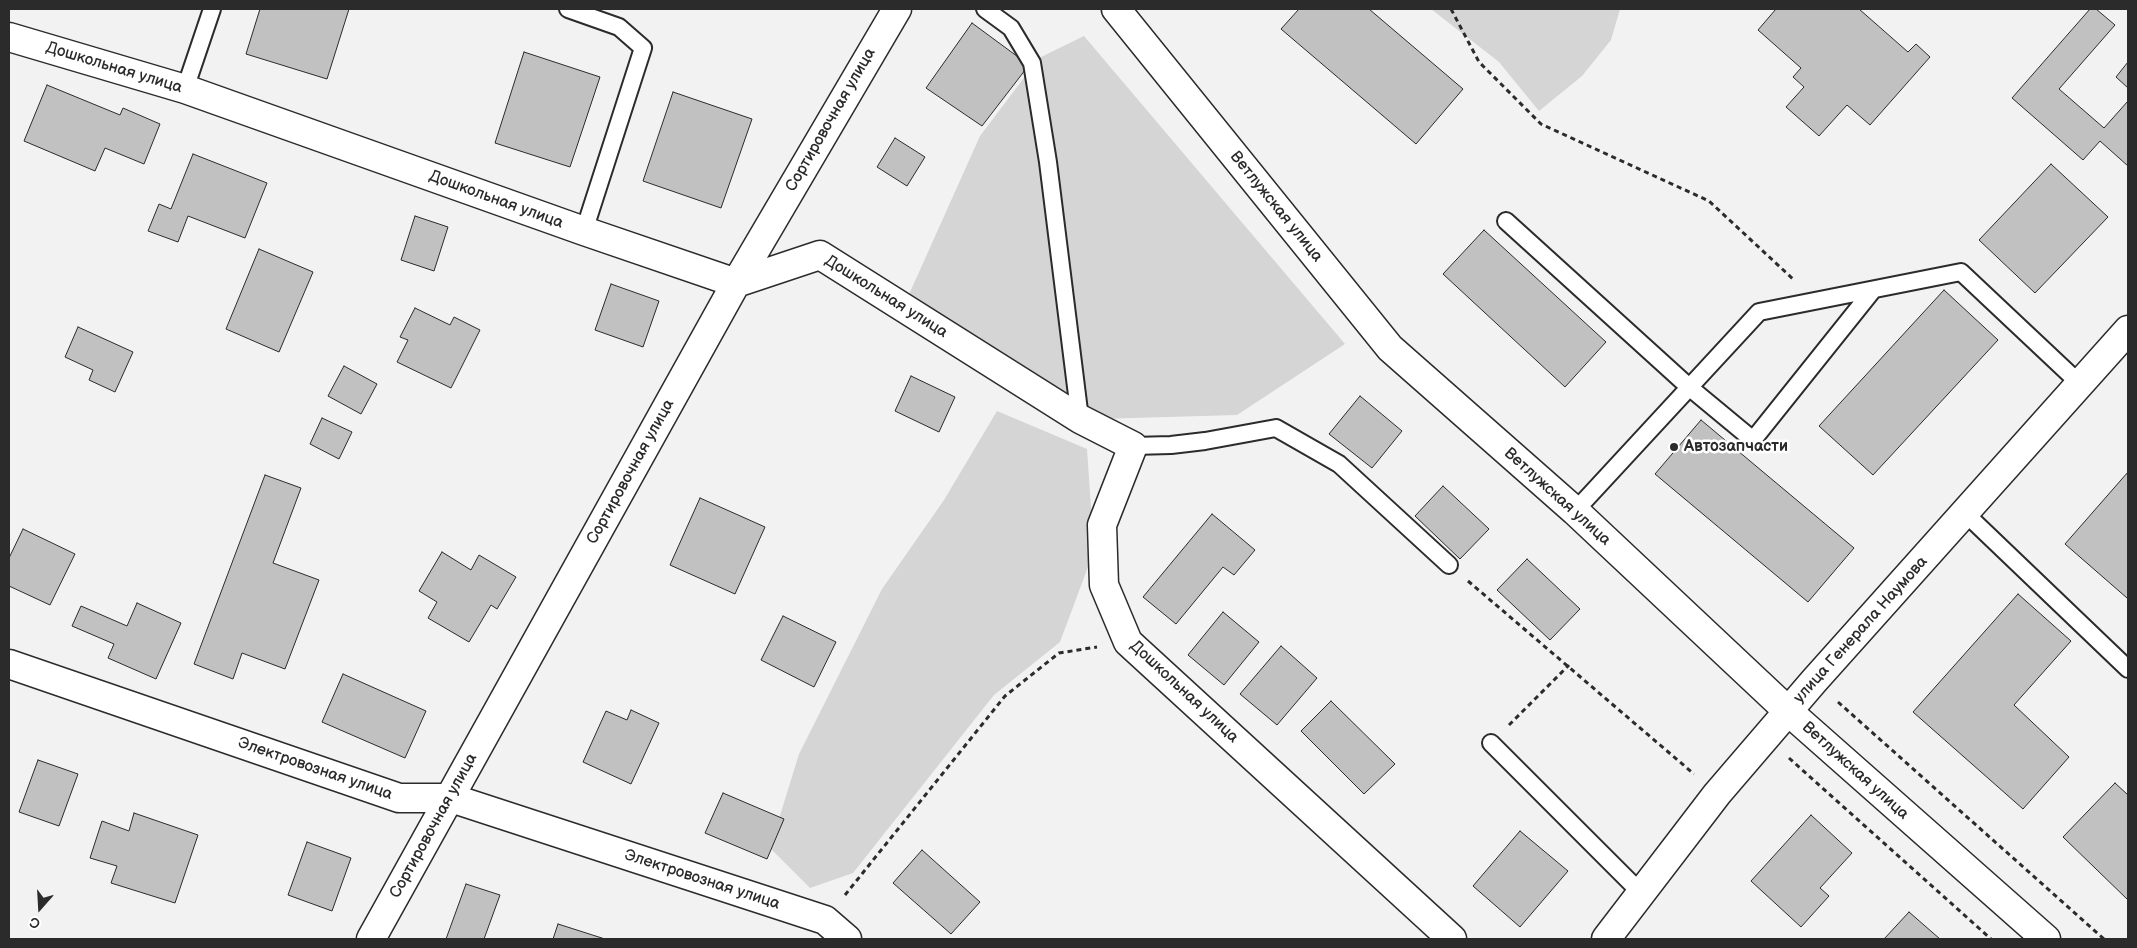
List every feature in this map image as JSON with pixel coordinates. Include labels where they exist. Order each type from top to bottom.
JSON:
[{"type":"street","name":"Сортировочная улица","points":[[371,939],[736,283],[897,9]]},
{"type":"street","name":"Ветлужская улица","points":[[1116,9],[1390,348],[1575,511],[1789,712],[2046,939]]},
{"type":"street","name":"Дошкольная улица","points":[[9,37],[185,89],[584,232],[736,283],[820,255],[1080,419],[1132,446],[1102,525],[1104,585],[1128,642],[1452,939]]},
{"type":"street","name":"улица Генерала Наумова","points":[[1606,939],[1717,794],[2079,383],[2128,330]]},
{"type":"street","name":"Электровозная улица","points":[[9,664],[399,798],[451,798],[847,939]]},
{"type":"lane","points":[[185,89],[212,9]]},
{"type":"lane","points":[[568,9],[619,27],[643,48],[584,232]]},
{"type":"lane","points":[[985,9],[1011,28],[1032,63],[1048,162],[1080,419]]},
{"type":"lane","points":[[1506,222],[1689,387],[1753,440],[1873,290]]},
{"type":"lane","points":[[1575,511],[1759,312],[1961,272],[2079,383]]},
{"type":"lane","points":[[1132,446],[1171,445],[1205,441],[1276,428],[1339,464],[1449,565]]},
{"type":"lane","points":[[1965,513],[2128,669]]},
{"type":"lane","points":[[1491,743],[1641,893]]},
{"type":"path","points":[[1451,9],[1479,62],[1542,124],[1709,201],[1817,301]]},
{"type":"path","points":[[1449,565],[1717,794]]},
{"type":"path","points":[[822,930],[1005,696],[1059,653],[1128,642]]},
{"type":"path","points":[[1491,743],[1569,666]]},
{"type":"path","points":[[1838,702],[2104,939]]},
{"type":"path","points":[[1766,738],[1991,939]]},
{"type":"shaded area","points":[[1431,9],[1620,9],[1611,40],[1582,76],[1539,111],[1499,62]]},
{"type":"shaded area","points":[[1084,36],[1345,344],[1237,415],[1097,419],[902,310],[980,136],[1039,58]]},
{"type":"shaded area","points":[[997,411],[1087,449],[1094,551],[1060,642],[994,695],[853,873],[810,888],[770,848],[799,754],[882,589],[944,500]]},
{"type":"building","points":[[260,9],[349,9],[327,79],[246,54]]},
{"type":"building","points":[[1299,9],[1369,9],[1463,89],[1416,144],[1281,29]]},
{"type":"building","points":[[1776,9],[1859,9],[1908,52],[1916,44],[1930,57],[1870,125],[1847,105],[1819,136],[1786,107],[1804,87],[1793,77],[1801,68],[1758,30]]},
{"type":"building","points":[[2090,9],[2096,9],[2115,25],[2059,89],[2104,128],[2128,101],[2128,166],[2100,141],[2083,160],[2012,98]]},
{"type":"building","points":[[972,23],[1029,65],[982,126],[926,88]]},
{"type":"building","points":[[524,52],[600,77],[570,167],[495,143]]},
{"type":"building","points":[[2128,62],[2128,88],[2116,77]]},
{"type":"building","points":[[47,85],[120,115],[123,108],[160,124],[144,164],[105,148],[95,171],[24,141]]},
{"type":"building","points":[[673,92],[752,119],[721,208],[643,181]]},
{"type":"building","points":[[895,138],[925,157],[907,186],[877,167]]},
{"type":"building","points":[[193,154],[267,183],[245,238],[188,216],[178,242],[148,231],[159,204],[171,209]]},
{"type":"building","points":[[2051,164],[2108,217],[2035,293],[1979,240]]},
{"type":"building","points":[[415,216],[448,227],[434,271],[401,260]]},
{"type":"building","points":[[1484,230],[1606,342],[1565,387],[1443,274]]},
{"type":"building","points":[[259,249],[313,272],[279,352],[226,329]]},
{"type":"building","points":[[611,284],[659,301],[643,347],[595,330]]},
{"type":"building","points":[[1944,290],[1998,340],[1873,475],[1819,426]]},
{"type":"building","points":[[415,308],[450,325],[454,317],[480,330],[451,388],[397,362],[408,340],[400,337]]},
{"type":"building","points":[[78,327],[133,352],[115,392],[89,380],[93,370],[65,357]]},
{"type":"building","points":[[344,366],[377,384],[361,414],[328,396]]},
{"type":"building","points":[[911,376],[955,397],[939,432],[895,411]]},
{"type":"building","points":[[1360,396],[1402,431],[1372,468],[1329,434]]},
{"type":"building","points":[[322,418],[352,432],[339,459],[310,444]]},
{"type":"building","points":[[1701,420],[1854,548],[1808,602],[1655,474]]},
{"type":"building","points":[[2128,472],[2128,596],[2127,598],[2065,544]]},
{"type":"building","points":[[265,475],[301,488],[273,563],[319,580],[285,669],[242,653],[233,679],[194,664]]},
{"type":"building","points":[[1443,486],[1489,529],[1460,559],[1415,516]]},
{"type":"building","points":[[700,498],[765,527],[735,594],[670,565]]},
{"type":"building","points":[[1212,514],[1255,550],[1234,575],[1223,567],[1176,624],[1143,597]]},
{"type":"building","points":[[23,529],[75,554],[50,605],[9,586],[9,558]]},
{"type":"building","points":[[442,552],[471,570],[479,555],[516,577],[497,609],[491,605],[469,642],[428,618],[437,602],[419,591]]},
{"type":"building","points":[[1527,559],[1580,609],[1550,640],[1497,590]]},
{"type":"building","points":[[2018,594],[2071,641],[2014,705],[2069,757],[2023,809],[1913,712]]},
{"type":"building","points":[[137,603],[181,623],[156,679],[108,658],[114,644],[72,626],[81,606],[127,626]]},
{"type":"building","points":[[1223,612],[1259,642],[1224,685],[1188,655]]},
{"type":"building","points":[[783,616],[836,642],[814,687],[761,660]]},
{"type":"building","points":[[1281,646],[1317,678],[1277,725],[1240,694]]},
{"type":"building","points":[[343,674],[426,711],[405,758],[322,722]]},
{"type":"building","points":[[1331,701],[1395,764],[1364,794],[1301,731]]},
{"type":"building","points":[[631,710],[659,723],[631,784],[583,762],[606,711],[627,720]]},
{"type":"building","points":[[38,760],[78,774],[59,826],[19,812]]},
{"type":"building","points":[[2115,783],[2128,795],[2128,900],[2063,837]]},
{"type":"building","points":[[723,793],[784,819],[767,859],[705,833]]},
{"type":"building","points":[[134,813],[198,835],[175,903],[111,883],[117,866],[90,858],[102,821],[129,831]]},
{"type":"building","points":[[1811,815],[1852,853],[1820,888],[1829,896],[1801,927],[1751,881]]},
{"type":"building","points":[[1520,831],[1568,871],[1520,927],[1473,886]]},
{"type":"building","points":[[307,842],[351,858],[332,911],[288,895]]},
{"type":"building","points":[[922,850],[980,902],[951,934],[893,883]]},
{"type":"building","points":[[466,884],[500,895],[484,939],[446,939]]},
{"type":"building","points":[[1909,912],[1940,939],[1884,939]]},
{"type":"building","points":[[558,924],[605,939],[553,939]]},
{"type":"place","name":"Автозапчасти","points":[[1674,447]]}]
